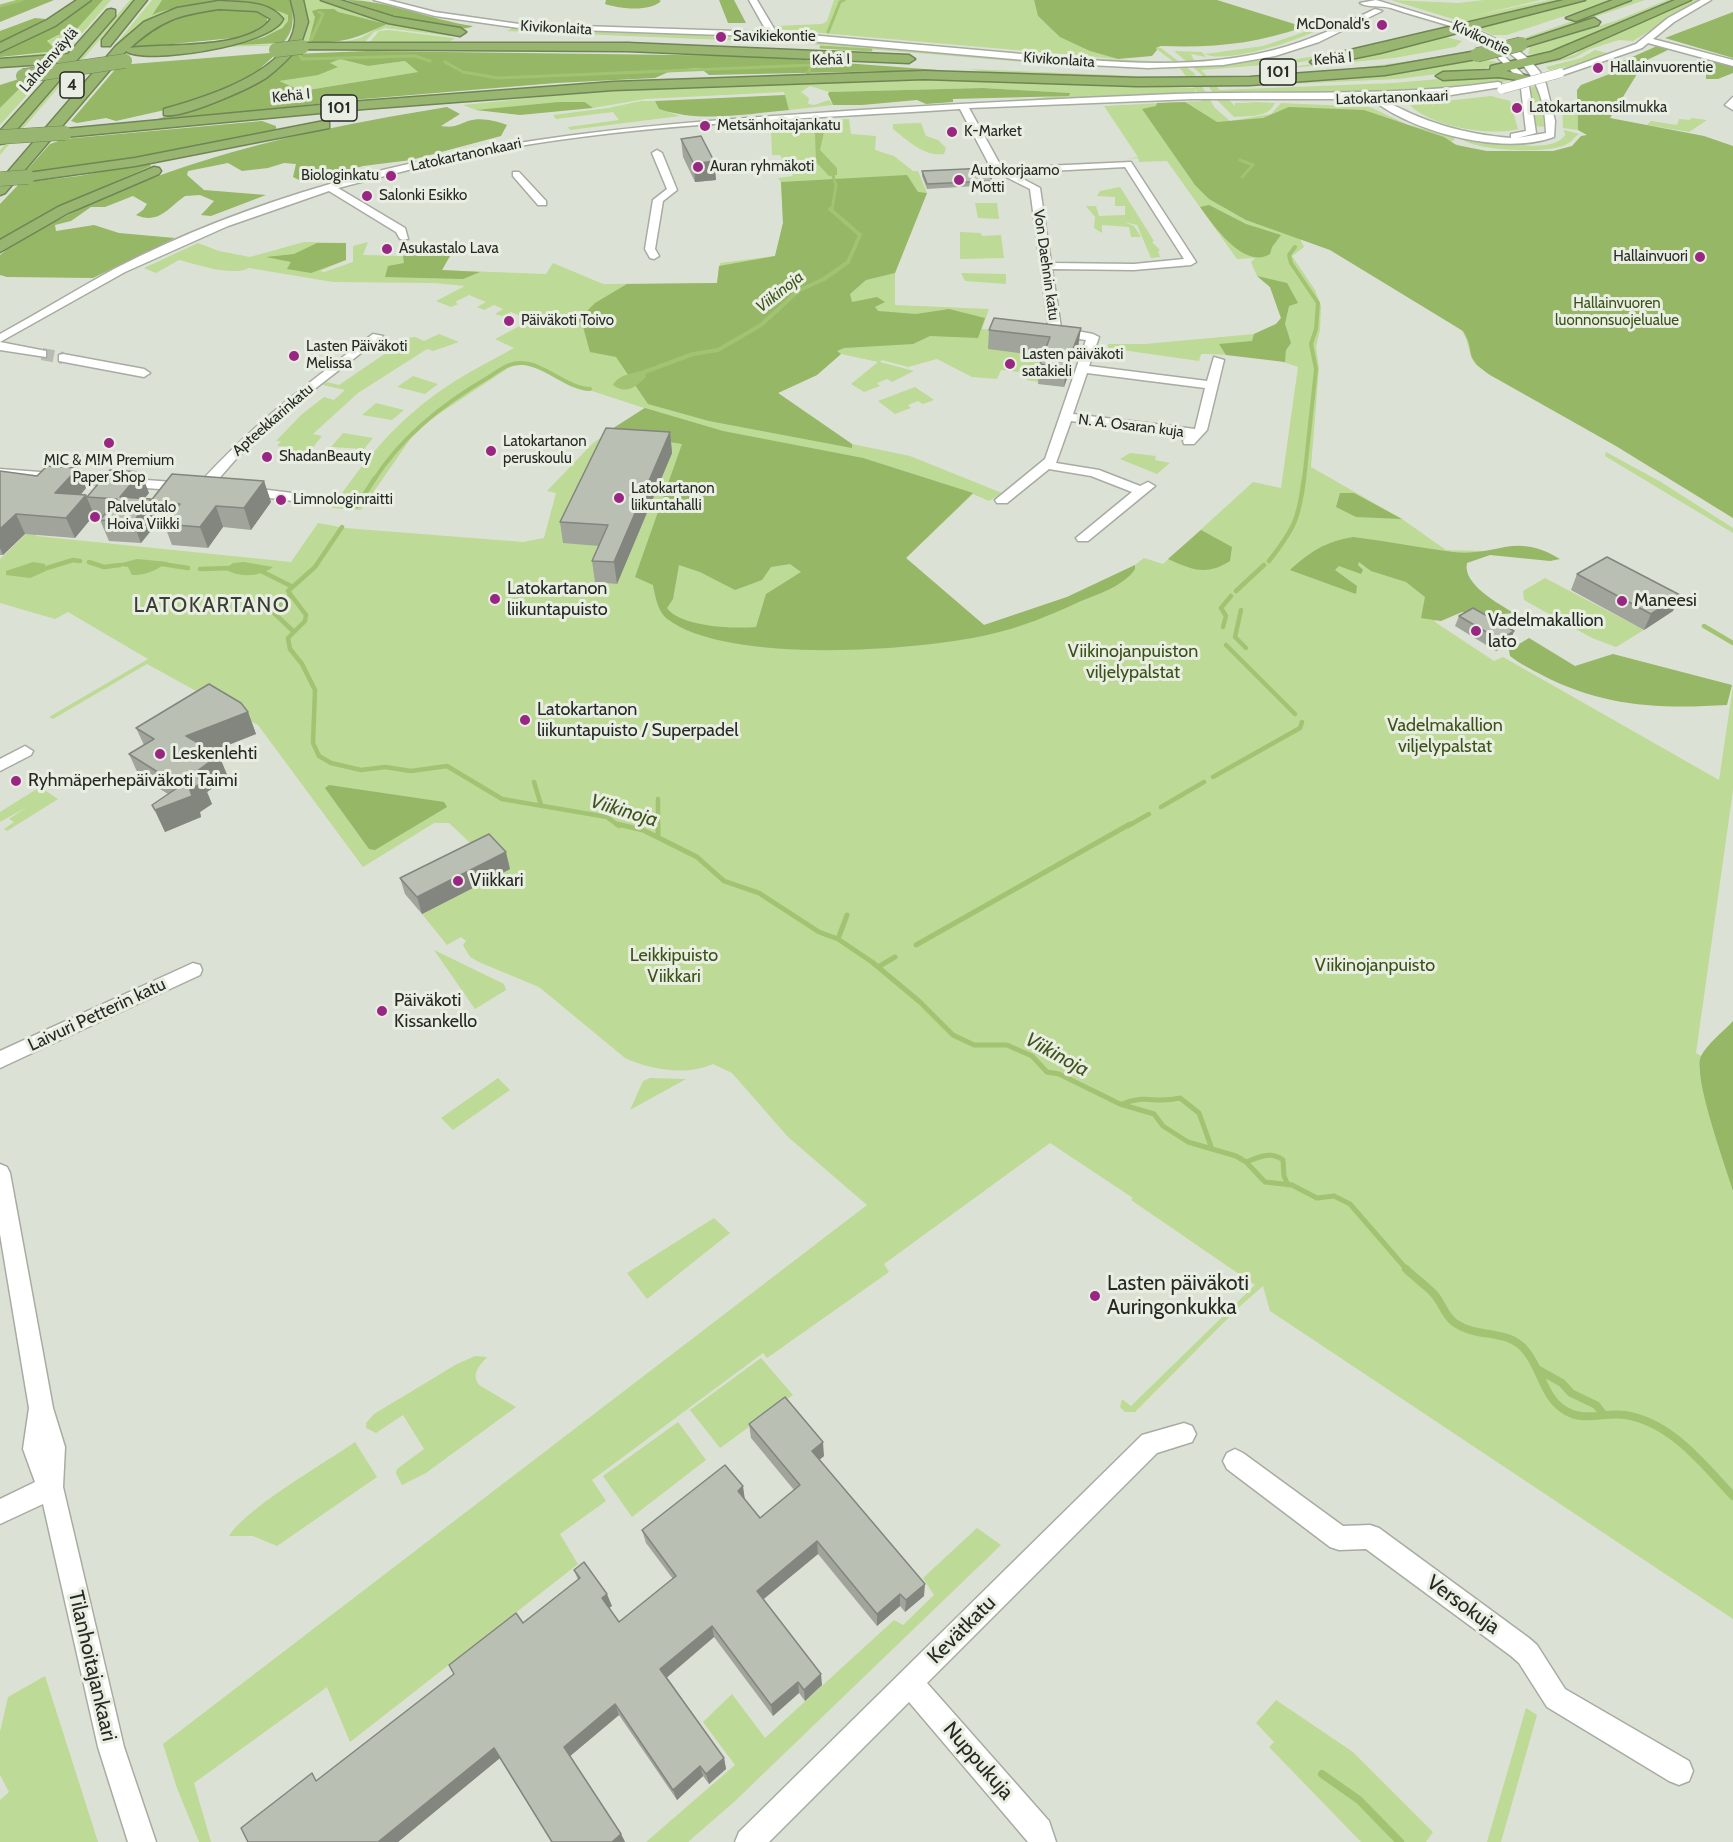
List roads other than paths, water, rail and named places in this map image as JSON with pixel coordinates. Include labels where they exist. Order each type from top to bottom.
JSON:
[{"type":"highway","points":[[47,10],[69,0]]},
{"type":"highway","points":[[0,48],[51,23],[85,0]]},
{"type":"highway","name":"Lahdenväylä","points":[[5,138],[121,0]]},
{"type":"highway","name":"Lahdenväylä","points":[[11,155],[141,0]]},
{"type":"highway","points":[[67,132],[165,113],[212,99],[251,81],[280,60],[293,44],[300,19],[297,0]]},
{"type":"highway","points":[[327,0],[392,20],[477,35],[701,48]]},
{"type":"highway","points":[[1088,72],[1225,71],[1298,65],[1380,49],[1579,0]]},
{"type":"highway","name":"Kehä I","points":[[5,138],[375,104],[613,86],[904,75],[1137,82],[1240,82],[1331,76],[1407,68],[1472,51],[1625,0]]},
{"type":"highway","name":"Kehä I","points":[[129,56],[302,47],[509,45],[701,48],[857,55],[1088,72],[1206,75],[1299,71],[1521,44],[1654,0]]},
{"type":"highway","points":[[1435,76],[1528,63],[1574,48],[1685,0]]},
{"type":"highway","points":[[0,190],[121,49],[148,25],[181,11],[219,5],[259,7],[270,11],[277,19],[275,24],[266,31],[236,41],[129,56],[18,78]]},
{"type":"highway","points":[[0,63],[129,56]]},
{"type":"highway","points":[[1137,82],[1205,87],[1265,87],[1499,73],[1527,80]]},
{"type":"highway","points":[[0,179],[101,168],[299,129],[439,106],[613,86]]},
{"type":"highway","points":[[0,247],[63,210],[144,175],[216,151],[299,129]]},
{"type":"street","name":"Kivikonlaita","points":[[378,0],[435,14],[499,25],[760,34],[1070,61],[1180,64],[1223,62],[1275,53],[1316,40],[1381,6]]},
{"type":"street","points":[[753,0],[773,35]]},
{"type":"street","name":"Latokartanonkaari","points":[[0,339],[76,294],[163,249],[254,213],[330,188],[491,148],[644,128],[990,105],[1193,96],[1393,100],[1500,87],[1588,65],[1639,46],[1671,20],[1707,0]]},
{"type":"street","name":"Kivikonlaita","points":[[1351,21],[1361,3]]},
{"type":"street","name":"Kivikontie","points":[[1361,3],[1381,6],[1500,44],[1528,63],[1539,78],[1551,135],[1537,140],[1482,137]]},
{"type":"street","name":"Kivikontie","points":[[1455,29],[1488,48],[1513,66],[1527,80]]},
{"type":"street","points":[[1644,40],[1733,63]]},
{"type":"street","points":[[1382,99],[1389,109],[1441,130],[1482,137],[1531,133],[1527,80]]},
{"type":"street","name":"Latokartanonkaari","points":[[1382,99],[1500,87]]},
{"type":"street","points":[[1393,100],[1409,118]]},
{"type":"street","points":[[1733,100],[1730,105],[1733,107]]},
{"type":"street","points":[[966,107],[995,168],[999,171],[1128,164],[1191,262],[1134,267],[1046,266]]},
{"type":"street","points":[[644,128],[672,189],[658,200],[650,249],[654,256]]},
{"type":"street","points":[[491,148],[542,203]]},
{"type":"street","name":"Von Daehnin katu","points":[[999,171],[1035,189],[1055,330],[1062,334],[1093,337],[1052,461],[1002,500]]},
{"type":"street","points":[[330,188],[401,231],[404,237]]},
{"type":"street","name":"Apteekkarinkatu","points":[[203,488],[231,456],[286,405],[377,336]]},
{"type":"street","points":[[0,346],[42,354]]},
{"type":"street","points":[[63,358],[144,373]]},
{"type":"street","points":[[1084,369],[1213,385],[1218,360]]},
{"type":"street","name":"N. A. Osaran kuja","points":[[1067,417],[1192,438],[1201,430],[1213,385]]},
{"type":"street","points":[[1047,465],[1094,473],[1145,489],[1083,538]]},
{"type":"street","points":[[0,473],[203,488],[316,500]]},
{"type":"street","points":[[0,766],[25,751]]},
{"type":"street","name":"Laivuri Petterin katu","points":[[0,1060],[194,970]]},
{"type":"street","name":"Tilanhoitajankaari","points":[[0,1173],[41,1408],[34,1439],[36,1464],[51,1487],[111,1747],[142,1842]]},
{"type":"street","name":"Kevätkatu","points":[[749,1842],[1150,1443],[1184,1434]]},
{"type":"street","name":"Versokuja","points":[[1235,1461],[1339,1538],[1370,1537],[1520,1647],[1528,1654],[1556,1698],[1679,1771]]},
{"type":"street","points":[[0,1512],[51,1487]]},
{"type":"street","name":"Nuppukuja","points":[[910,1683],[1039,1831],[1042,1842]]},
{"type":"waterway","points":[[0,6],[22,0]]},
{"type":"waterway","name":"Viikinoja","points":[[828,32],[840,2],[844,0]]},
{"type":"waterway","points":[[311,40],[323,14],[319,12]]},
{"type":"waterway","points":[[764,38],[798,40]]},
{"type":"waterway","points":[[821,47],[871,50]]},
{"type":"waterway","points":[[300,55],[302,59],[415,56],[430,61]]},
{"type":"waterway","name":"Viikinoja","points":[[812,65],[816,57]]},
{"type":"waterway","points":[[445,62],[463,72],[498,78],[812,65]]},
{"type":"waterway","name":"Viikinoja","points":[[808,73],[812,65]]},
{"type":"waterway","points":[[1240,160],[1253,165],[1242,177]]},
{"type":"waterway","name":"Viikinoja","points":[[831,170],[836,185],[832,210]]},
{"type":"waterway","name":"Viikinoja","points":[[639,374],[693,354],[718,350],[761,325],[798,291],[824,279],[848,262],[860,235],[830,209]]},
{"type":"waterway","points":[[1295,247],[1289,255],[1291,263],[1318,303],[1316,329],[1311,344],[1316,369],[1304,480]]},
{"type":"waterway","name":"Viikinoja","points":[[374,480],[397,449],[440,409],[509,365],[531,364],[572,385],[590,389]]},
{"type":"waterway","name":"Viikinoja","points":[[357,506],[375,478]]},
{"type":"waterway","points":[[1269,561],[1294,523],[1304,478]]},
{"type":"waterway","name":"Viikinoja","points":[[342,527],[315,567],[288,591],[306,615],[305,621],[288,638],[290,649],[302,664],[315,690],[313,743],[319,756],[331,763],[361,770],[385,767],[411,771],[447,766],[502,799],[607,817],[619,826]]},
{"type":"waterway","points":[[47,568],[73,560],[80,561]]},
{"type":"waterway","points":[[89,562],[104,567],[120,565]]},
{"type":"waterway","points":[[162,564],[188,568]]},
{"type":"waterway","points":[[1236,591],[1264,565]]},
{"type":"waterway","points":[[200,569],[231,568]]},
{"type":"waterway","points":[[261,571],[291,586]]},
{"type":"waterway","name":"Viikinoja","points":[[290,595],[273,612],[293,631]]},
{"type":"waterway","points":[[1223,627],[1226,616],[1221,608],[1231,596]]},
{"type":"waterway","points":[[1241,610],[1235,637],[1246,648]]},
{"type":"waterway","points":[[1704,626],[1733,643]]},
{"type":"waterway","points":[[1226,645],[1295,714]]},
{"type":"waterway","points":[[1213,777],[1300,728],[1302,722]]},
{"type":"waterway","points":[[534,782],[541,805]]},
{"type":"waterway","points":[[1161,807],[1204,782]]},
{"type":"waterway","points":[[658,799],[658,837]]},
{"type":"waterway","points":[[1128,826],[1149,814]]},
{"type":"waterway","name":"Viikinoja","points":[[617,824],[643,830],[697,857],[724,881],[759,893],[819,932],[838,939]]},
{"type":"waterway","points":[[916,945],[1130,824]]},
{"type":"waterway","points":[[838,939],[847,915]]},
{"type":"waterway","name":"Viikinoja","points":[[838,939],[878,967]]},
{"type":"waterway","points":[[878,967],[895,957]]},
{"type":"waterway","name":"Viikinoja","points":[[878,967],[920,1002],[953,1035],[974,1045],[1007,1045],[1032,1056],[1047,1072],[1059,1074],[1120,1104],[1154,1114],[1163,1126],[1188,1142],[1212,1149]]},
{"type":"waterway","points":[[1122,1104],[1144,1099],[1180,1098],[1199,1113],[1212,1149]]},
{"type":"waterway","name":"Viikinoja","points":[[1212,1149],[1236,1156],[1246,1162]]},
{"type":"waterway","points":[[1246,1162],[1264,1156],[1278,1157],[1283,1160],[1284,1176],[1288,1185]]},
{"type":"waterway","name":"Viikinoja","points":[[1246,1162],[1265,1182],[1288,1185]]},
{"type":"waterway","name":"Viikinoja","points":[[1288,1185],[1317,1198],[1334,1196],[1350,1204],[1407,1270]]},
{"type":"waterway","name":"Viikinoja","points":[[1407,1270],[1434,1294],[1455,1323],[1473,1331],[1502,1336],[1519,1344],[1531,1358],[1552,1399],[1566,1411],[1580,1416],[1604,1415]]},
{"type":"waterway","points":[[1537,1369],[1562,1383],[1571,1393],[1596,1405],[1604,1415]]},
{"type":"waterway","name":"Viikinoja","points":[[1604,1415],[1625,1415],[1657,1426],[1685,1446],[1733,1496]]},
{"type":"waterway","points":[[1322,1774],[1359,1800],[1400,1842]]},
{"type":"tunnel","points":[[42,354],[63,358]]},
{"type":"place","name":"McDonald's","points":[[1382,25]]},
{"type":"place","name":"Savikiekontie","points":[[721,37]]},
{"type":"place","name":"Hallainvuorentie","points":[[1598,68]]},
{"type":"place","name":"Latokartanonsilmukka","points":[[1517,108]]},
{"type":"place","name":"Metsänhoitajankatu","points":[[705,126]]},
{"type":"place","name":"K-Market","points":[[952,132]]},
{"type":"place","name":"Auran ryhmäkoti","points":[[698,167]]},
{"type":"place","name":"Biologinkatu","points":[[391,176]]},
{"type":"place","name":"Autokorjaamo Motti","points":[[959,180]]},
{"type":"place","name":"Salonki Esikko","points":[[367,196]]},
{"type":"place","name":"Asukastalo Lava","points":[[387,249]]},
{"type":"place","name":"Hallainvuori","points":[[1700,257]]},
{"type":"place","name":"Päiväkoti Toivo","points":[[509,321]]},
{"type":"place","name":"Lasten Päiväkoti Melissa","points":[[294,356]]},
{"type":"place","name":"Lasten päiväkoti satakieli","points":[[1010,364]]},
{"type":"place","name":"MIC & M!M Premium Paper Shop","points":[[109,443]]},
{"type":"place","name":"Latokartanon peruskoulu","points":[[491,451]]},
{"type":"place","name":"ShadanBeauty","points":[[267,457]]},
{"type":"place","name":"Latokartanon liikuntahalli","points":[[619,498]]},
{"type":"place","name":"Limnologinraitti","points":[[281,500]]},
{"type":"place","name":"Palvelutalo Hoiva Viikki","points":[[95,517]]},
{"type":"place","name":"Latokartanon liikuntapuisto","points":[[495,599]]},
{"type":"place","name":"Maneesi","points":[[1622,601]]},
{"type":"place","name":"Vadelmakallion lato","points":[[1476,631]]},
{"type":"place","name":"Latokartanon liikuntapuisto / Superpadel","points":[[525,720]]},
{"type":"place","name":"Leskenlehti","points":[[160,754]]},
{"type":"place","name":"Ryhmäperhepäiväkoti Taimi","points":[[16,781]]},
{"type":"place","name":"Viikkari","points":[[458,881]]},
{"type":"place","name":"Päiväkoti Kissankello","points":[[382,1011]]},
{"type":"place","name":"Lasten päiväkoti Auringonkukka","points":[[1095,1296]]},
{"type":"district","name":"LATOKARTANO","points":[[212,606]]},
{"type":"park label","name":"Hallainvuoren luonnonsuojelualue","points":[[1617,312]]},
{"type":"park label","name":"Viikinojanpuiston viljelypalstat","points":[[1133,662]]},
{"type":"park label","name":"Vadelmakallion viljelypalstat","points":[[1445,736]]},
{"type":"park label","name":"Leikkipuisto Viikkari","points":[[674,966]]},
{"type":"park label","name":"Viikinojanpuisto","points":[[1375,966]]}]
